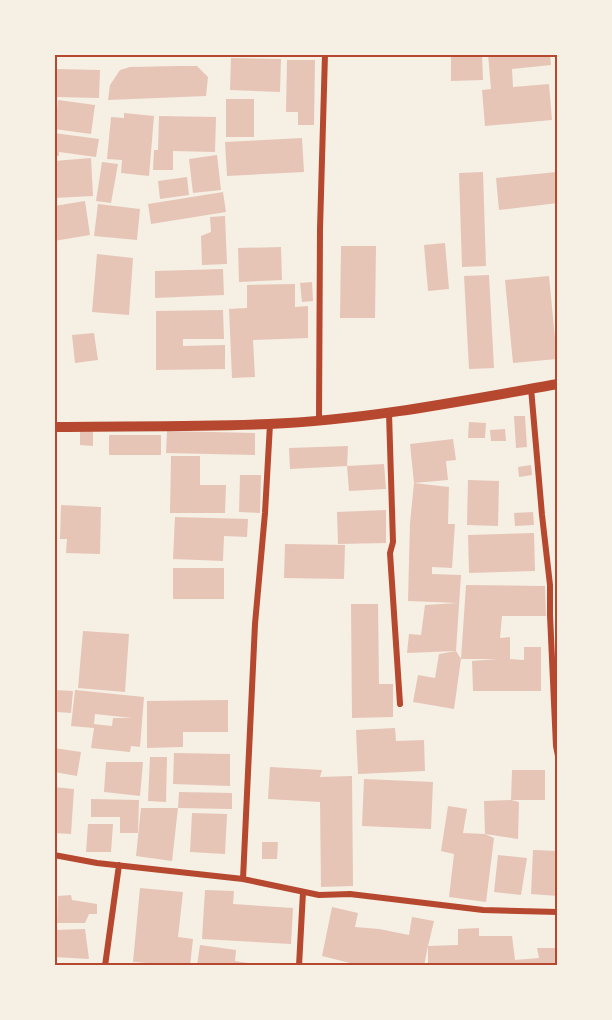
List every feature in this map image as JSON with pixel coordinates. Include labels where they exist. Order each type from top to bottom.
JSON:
[{"type":"street","points":[[319,420],[320,230],[325,54]]},
{"type":"street","points":[[54,427],[270,424],[319,420],[388,413],[558,384]]},
{"type":"street","points":[[531,388],[550,585],[558,756]]},
{"type":"street","points":[[388,413],[393,542],[390,553],[400,704]]},
{"type":"street","points":[[243,879],[255,624],[270,424]]},
{"type":"street","points":[[54,855],[97,863],[243,879],[319,895],[350,894],[483,910],[558,912]]},
{"type":"street","points":[[105,966],[119,865]]},
{"type":"street","points":[[299,966],[303,892]]},
{"type":"building","points":[[451,54],[482,54],[483,80],[451,81]]},
{"type":"building","points":[[488,54],[550,54],[551,65],[512,69],[513,87],[549,84],[552,120],[485,126],[482,90],[491,89]]},
{"type":"building","points":[[231,58],[281,59],[280,92],[230,90]]},
{"type":"building","points":[[287,60],[315,60],[314,125],[298,125],[298,112],[286,112]]},
{"type":"building","points":[[197,66],[208,77],[206,96],[108,100],[110,85],[120,70],[130,67]]},
{"type":"building","points":[[57,69],[100,70],[99,98],[56,97]]},
{"type":"building","points":[[226,99],[254,99],[254,137],[226,137]]},
{"type":"building","points":[[58,100],[95,105],[91,134],[54,129]]},
{"type":"building","points":[[124,113],[154,116],[149,176],[121,173],[122,160],[107,159],[111,117],[124,118]]},
{"type":"building","points":[[159,116],[216,117],[215,152],[173,151],[173,170],[153,170],[154,150],[158,150]]},
{"type":"building","points":[[54,133],[99,139],[96,157],[59,152],[59,156],[54,156]]},
{"type":"building","points":[[302,138],[304,172],[227,176],[225,142]]},
{"type":"building","points":[[217,155],[221,190],[193,193],[189,159]]},
{"type":"building","points":[[91,158],[93,196],[54,198],[54,161]]},
{"type":"building","points":[[102,162],[118,164],[111,203],[96,201]]},
{"type":"building","points":[[483,172],[486,266],[462,267],[459,173]]},
{"type":"building","points":[[557,172],[558,203],[499,210],[496,178]]},
{"type":"building","points":[[187,177],[189,195],[160,199],[158,181]]},
{"type":"building","points":[[223,192],[226,212],[151,224],[148,204]]},
{"type":"building","points":[[85,201],[90,235],[54,241],[54,206]]},
{"type":"building","points":[[98,204],[140,209],[137,240],[94,236]]},
{"type":"building","points":[[225,216],[227,264],[202,265],[201,236],[211,232],[210,217]]},
{"type":"building","points":[[445,243],[449,289],[428,291],[424,245]]},
{"type":"building","points":[[341,246],[376,246],[375,318],[340,318]]},
{"type":"building","points":[[281,247],[282,280],[239,282],[238,248]]},
{"type":"building","points":[[97,254],[133,258],[129,315],[92,312]]},
{"type":"building","points":[[223,269],[224,295],[155,298],[155,271]]},
{"type":"building","points":[[489,275],[494,368],[469,369],[464,276]]},
{"type":"building","points":[[549,276],[557,359],[513,363],[505,280]]},
{"type":"building","points":[[312,282],[313,301],[302,302],[300,283]]},
{"type":"building","points":[[295,284],[295,307],[308,306],[308,338],[253,340],[255,377],[232,378],[229,309],[247,308],[247,285]]},
{"type":"building","points":[[223,310],[224,339],[183,339],[183,346],[225,345],[225,369],[156,370],[156,311]]},
{"type":"building","points":[[94,333],[98,360],[75,363],[72,335]]},
{"type":"building","points":[[514,416],[525,416],[527,447],[516,448]]},
{"type":"building","points":[[469,422],[486,423],[485,438],[468,438]]},
{"type":"building","points":[[80,428],[93,428],[93,446],[80,445]]},
{"type":"building","points":[[505,429],[506,441],[491,441],[490,430]]},
{"type":"building","points":[[167,431],[255,433],[255,455],[166,453]]},
{"type":"building","points":[[109,435],[161,435],[161,455],[109,455]]},
{"type":"building","points":[[453,439],[456,460],[446,461],[448,480],[414,483],[410,444]]},
{"type":"building","points":[[348,446],[347,466],[290,469],[289,448]]},
{"type":"building","points":[[171,456],[200,456],[200,485],[226,485],[225,513],[170,513]]},
{"type":"building","points":[[384,464],[386,489],[349,491],[347,466]]},
{"type":"building","points":[[531,465],[532,475],[519,477],[518,467]]},
{"type":"building","points":[[240,475],[261,475],[260,513],[239,512]]},
{"type":"building","points":[[468,480],[499,481],[498,526],[467,525]]},
{"type":"building","points":[[414,483],[449,487],[448,524],[455,524],[452,568],[432,567],[432,574],[461,575],[456,651],[407,653],[409,634],[421,635],[425,605],[458,603],[408,601],[410,523]]},
{"type":"building","points":[[61,505],[101,507],[100,554],[66,553],[67,539],[60,539]]},
{"type":"building","points":[[386,510],[386,543],[338,544],[337,512]]},
{"type":"building","points":[[533,512],[534,525],[515,526],[514,513]]},
{"type":"building","points":[[175,517],[248,519],[247,537],[224,536],[223,561],[173,559]]},
{"type":"building","points":[[534,533],[535,571],[469,573],[468,535]]},
{"type":"building","points":[[285,544],[345,545],[344,579],[284,578]]},
{"type":"building","points":[[173,568],[224,568],[224,599],[173,599]]},
{"type":"building","points":[[466,585],[545,586],[546,616],[502,616],[500,638],[510,637],[510,659],[524,660],[524,647],[541,647],[541,691],[473,691],[472,661],[497,659],[461,659]]},
{"type":"building","points":[[351,604],[378,604],[379,684],[393,684],[393,717],[352,718]]},
{"type":"building","points":[[83,631],[129,634],[125,692],[78,688]]},
{"type":"building","points":[[456,651],[461,659],[454,709],[413,702],[418,675],[435,678],[439,654]]},
{"type":"building","points":[[54,690],[73,691],[71,713],[57,712],[56,732],[54,732]]},
{"type":"building","points":[[75,690],[144,697],[140,747],[131,746],[130,752],[91,748],[94,728],[71,726]],"holes":[[[95,714],[132,718],[113,718],[112,726],[94,724]]]},
{"type":"building","points":[[228,700],[228,732],[183,732],[183,747],[147,748],[147,701]]},
{"type":"building","points":[[395,728],[396,741],[424,740],[425,771],[358,774],[356,730]]},
{"type":"building","points":[[54,748],[81,752],[77,776],[54,772]]},
{"type":"building","points":[[174,753],[230,754],[230,786],[173,784]]},
{"type":"building","points":[[150,757],[167,757],[166,802],[148,801]]},
{"type":"building","points":[[106,762],[143,762],[140,796],[104,792]]},
{"type":"building","points":[[270,767],[322,770],[320,777],[352,776],[353,886],[321,887],[320,802],[268,799]]},
{"type":"building","points":[[512,770],[545,770],[545,800],[511,800]]},
{"type":"building","points":[[364,779],[433,782],[431,829],[362,826]]},
{"type":"building","points":[[54,787],[74,789],[71,834],[54,833]]},
{"type":"building","points":[[179,792],[232,793],[232,809],[178,808]]},
{"type":"building","points":[[91,799],[139,800],[138,833],[120,833],[120,817],[91,817]]},
{"type":"building","points":[[484,801],[519,802],[518,839],[485,834]]},
{"type":"building","points":[[448,806],[467,809],[463,833],[485,834],[494,838],[486,902],[449,897],[454,854],[441,851]]},
{"type":"building","points":[[141,808],[178,808],[172,861],[136,856]]},
{"type":"building","points":[[192,813],[227,814],[225,854],[190,852]]},
{"type":"building","points":[[88,824],[113,824],[111,852],[86,852]]},
{"type":"building","points":[[262,842],[278,842],[277,859],[262,859]]},
{"type":"building","points":[[533,850],[558,851],[558,896],[531,894]]},
{"type":"building","points":[[498,855],[527,858],[521,895],[494,892]]},
{"type":"building","points":[[140,888],[183,892],[178,937],[193,939],[190,966],[133,962]]},
{"type":"building","points":[[205,890],[234,891],[233,904],[293,908],[291,944],[202,939]]},
{"type":"building","points":[[71,895],[72,900],[97,904],[97,914],[89,914],[85,923],[57,923],[58,896]]},
{"type":"building","points":[[332,907],[358,913],[355,927],[409,935],[412,917],[434,921],[424,966],[362,966],[322,956]]},
{"type":"building","points":[[479,928],[479,936],[512,936],[515,960],[539,958],[537,948],[558,948],[558,966],[428,966],[428,946],[458,945],[458,929]]},
{"type":"building","points":[[85,929],[89,959],[54,957],[54,930]]},
{"type":"building","points":[[200,945],[236,950],[235,961],[260,966],[197,966]]}]
